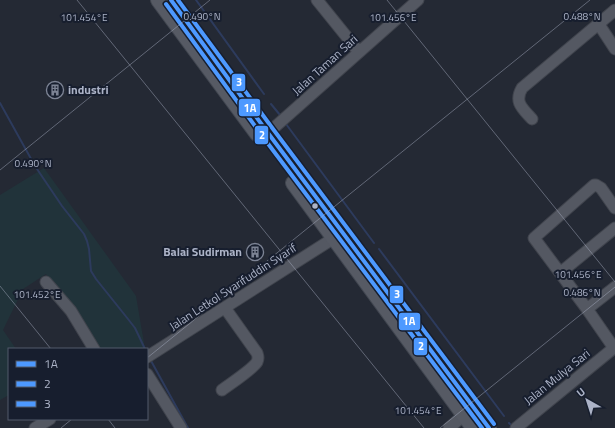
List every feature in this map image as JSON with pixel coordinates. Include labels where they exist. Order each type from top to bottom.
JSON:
[{"type":"main road","points":[[158,0],[473,428]]},
{"type":"main road","points":[[171,0],[268,133],[489,428]]},
{"type":"street","points":[[317,0],[359,52]]},
{"type":"street","name":"Jalan Taman Sari","points":[[268,133],[414,1]]},
{"type":"street","points":[[532,119],[523,109],[518,100],[522,88],[615,10]]},
{"type":"street","points":[[598,23],[615,49]]},
{"type":"street","points":[[614,348],[534,238],[594,185],[601,188],[615,208]]},
{"type":"street","points":[[560,273],[615,228]]},
{"type":"street","name":"Jalan Letkol Syarifuddin Syarif","points":[[150,355],[334,238]]},
{"type":"street","points":[[46,282],[71,310],[93,348]]},
{"type":"street","points":[[587,309],[615,287]]},
{"type":"street","points":[[222,390],[255,365],[258,359],[257,353],[225,308]]},
{"type":"street","name":"Jalan Mulya Sari","points":[[516,428],[614,348]]},
{"type":"street","points":[[148,376],[180,428]]},
{"type":"street","points":[[449,428],[464,416]]},
{"type":"street","points":[[36,428],[48,420]]},
{"type":"shaded area","points":[[44,168],[136,296],[145,348],[95,348],[46,274],[23,289],[3,330],[15,348],[8,348],[8,396],[0,400],[0,195]]},
{"type":"waterway","points":[[196,0],[264,94]]},
{"type":"waterway","points":[[0,103],[35,166],[62,206],[84,234],[89,249],[91,271],[135,328],[145,348]]},
{"type":"waterway","points":[[271,104],[280,115]]},
{"type":"waterway","points":[[286,124],[374,243]]},
{"type":"waterway","points":[[379,249],[504,416]]},
{"type":"waterway","points":[[150,359],[188,428]]},
{"type":"transit line","name":"1A","points":[[171,0],[268,133],[489,428]]},
{"type":"transit line","name":"3","points":[[178,0],[494,424]]},
{"type":"transit line","name":"2","points":[[166,4],[263,137],[482,428]]},
{"type":"place","name":"industri","points":[[55,90]]},
{"type":"place","name":"Balai Sudirman","points":[[255,252]]}]
